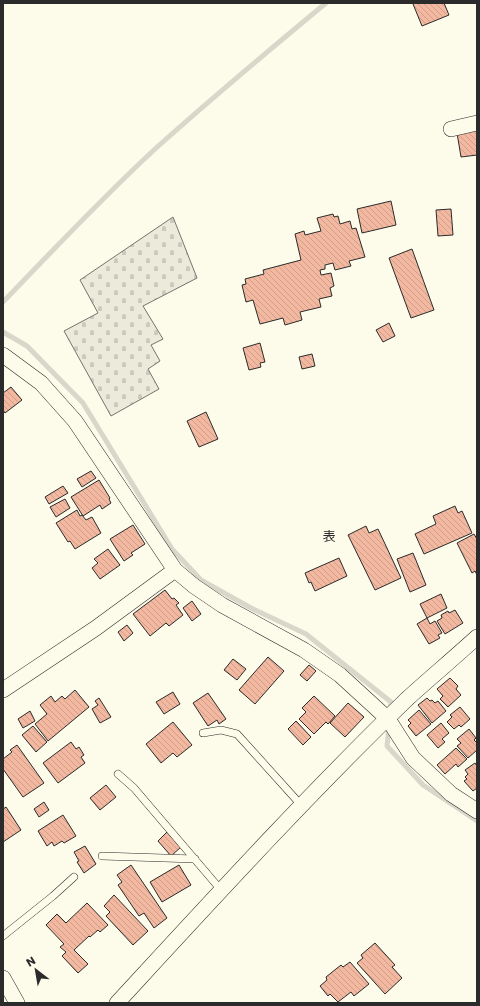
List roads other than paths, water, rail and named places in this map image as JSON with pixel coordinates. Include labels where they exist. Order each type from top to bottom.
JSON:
[{"type":"street","points":[[451,129],[477,123]]},
{"type":"street","points":[[3,355],[41,383],[75,421],[174,570],[222,605],[304,650],[340,675],[388,719],[413,758],[451,794],[477,811]]},
{"type":"street","points":[[3,690],[96,628],[174,570]]},
{"type":"street","points":[[117,1003],[221,890],[302,806],[408,699],[477,637]]},
{"type":"street","points":[[3,978],[17,1003]]},
{"type":"lane","points":[[203,733],[221,730],[237,734],[302,806]]},
{"type":"lane","points":[[118,774],[134,788],[221,890]]},
{"type":"lane","points":[[102,856],[195,859]]},
{"type":"lane","points":[[3,936],[54,896],[74,877]]},
{"type":"waterway","points":[[3,302],[97,205],[155,149],[326,3]]},
{"type":"waterway","points":[[3,332],[27,346],[83,403],[172,549],[201,580],[251,608],[306,634],[391,702],[390,711]]},
{"type":"waterway","points":[[389,727],[387,746],[423,785],[477,821]]},
{"type":"district","name":"表","points":[[329,536]]}]
